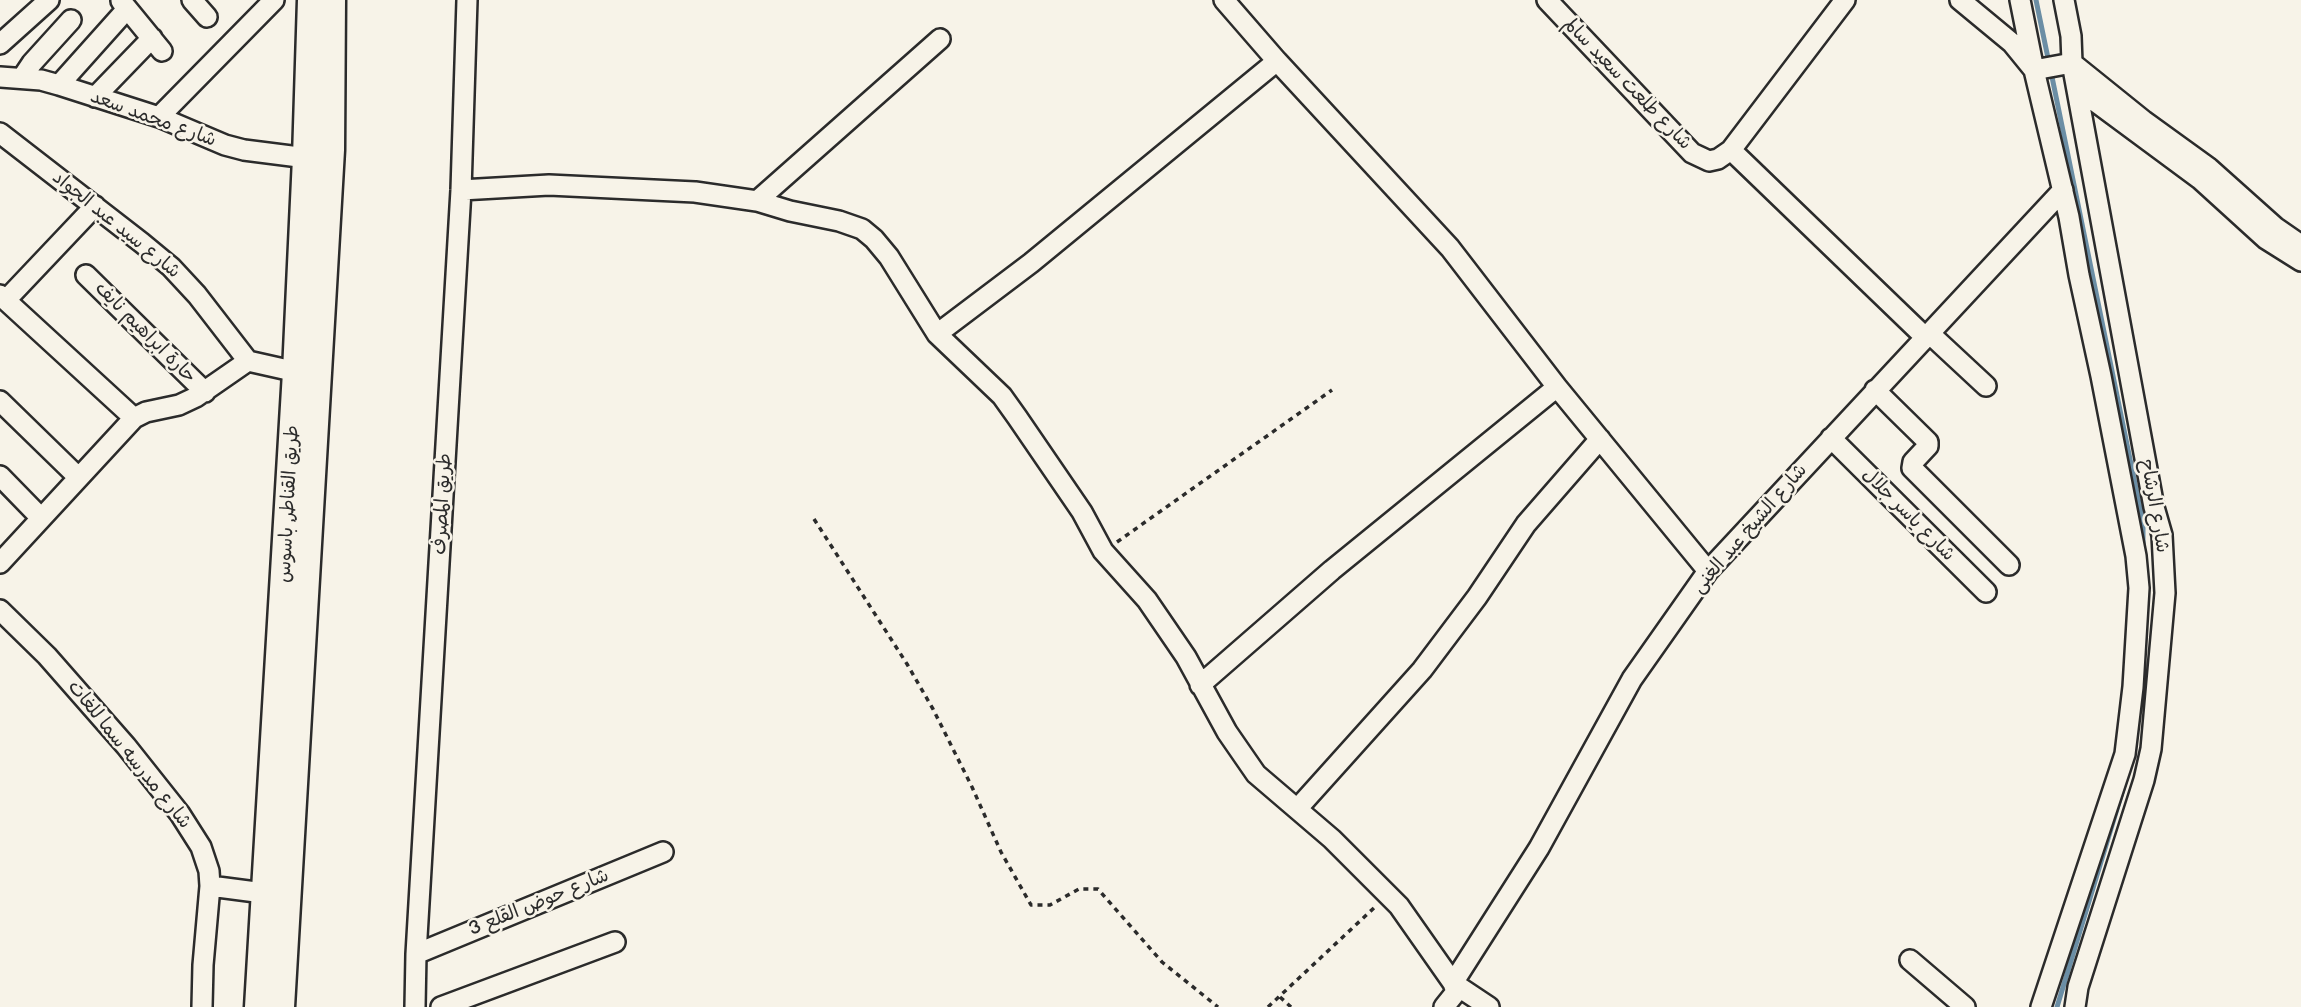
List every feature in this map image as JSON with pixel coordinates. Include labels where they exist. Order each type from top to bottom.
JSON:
[{"type":"main road","name":"طريق القناطر, باسوس","points":[[279,1007],[275,894],[312,0]]},
{"type":"main road","name":"طريق القناطر, باسوس","points":[[259,1007],[275,894],[330,150],[331,0]]},
{"type":"street","points":[[0,44],[49,0]]},
{"type":"street","points":[[192,0],[207,17]]},
{"type":"street","points":[[159,117],[274,0]]},
{"type":"street","name":"طريق المصرف","points":[[415,1007],[461,190],[467,0]]},
{"type":"street","points":[[1224,0],[1450,248],[1557,387],[1708,571]]},
{"type":"street","name":"شارع طلعت سعيد سالم","points":[[1547,0],[1692,153],[1709,161],[1731,150]]},
{"type":"street","points":[[1845,0],[1731,150],[1927,335],[1986,386]]},
{"type":"street","points":[[1960,0],[2012,43],[2034,70],[2072,63],[2144,121],[2209,168],[2275,227],[2301,245]]},
{"type":"street","name":"شارع الرشاح","points":[[2020,0],[2063,190],[2136,556],[2139,588],[2138,625],[2125,754],[2041,1007]]},
{"type":"street","name":"شارع الرشاح","points":[[2064,0],[2071,36],[2072,63],[2154,507],[2162,535],[2165,593],[2151,749],[2144,780],[2078,987],[2075,1007]]},
{"type":"street","points":[[59,85],[124,4],[157,44],[95,97]]},
{"type":"street","points":[[22,78],[71,20]]},
{"type":"street","points":[[757,201],[940,40]]},
{"type":"street","points":[[937,334],[1031,263],[1277,61]]},
{"type":"street","name":"شارع محمد سعد","points":[[0,77],[59,85],[159,117],[234,148],[307,158]]},
{"type":"street","points":[[2077,88],[2200,179],[2266,239],[2301,261]]},
{"type":"street","name":"شارع سيد عبد الجواد","points":[[0,133],[142,243],[186,283],[248,361]]},
{"type":"street","points":[[461,190],[550,185],[695,192],[757,201],[862,229],[888,257],[937,334],[1002,396],[1082,512],[1103,551],[1147,600],[1186,657],[1240,753],[1256,774],[1298,808],[1399,906],[1453,984],[1489,1007]]},
{"type":"street","name":"شارع الشيخ عبد الغنى","points":[[1444,1007],[1457,992],[1453,984],[1550,829],[1632,679],[1708,571],[2063,190]]},
{"type":"street","points":[[95,206],[3,298],[134,418]]},
{"type":"street","name":"حارة ابراهيم نايف","points":[[86,275],[205,392]]},
{"type":"street","points":[[0,563],[134,418],[146,412],[179,405],[205,392],[248,361],[297,372]]},
{"type":"street","points":[[1200,685],[1360,547],[1557,387]]},
{"type":"street","points":[[1875,390],[1928,442],[1928,446],[1913,462],[1912,468],[2009,565]]},
{"type":"street","points":[[0,401],[79,477]]},
{"type":"street","name":"شارع ياسر جلال","points":[[1831,438],[1986,592]]},
{"type":"street","points":[[1298,808],[1422,670],[1477,597],[1526,524],[1600,439]]},
{"type":"street","points":[[0,476],[41,518]]},
{"type":"street","name":"شارع مدرسه سما للغات","points":[[0,610],[85,698],[169,799],[201,847],[209,871],[210,886],[202,1007]]},
{"type":"street","name":"شارع حوض القلع 3","points":[[416,954],[663,852]]},
{"type":"street","points":[[210,886],[275,894]]},
{"type":"street","points":[[441,1007],[615,942]]},
{"type":"street","points":[[1910,960],[1965,1007]]},
{"type":"path","points":[[1103,551],[1332,390]]},
{"type":"path","points":[[814,519],[933,709],[1001,852],[1031,905],[1050,905],[1079,889],[1098,889],[1156,957],[1218,1007]]},
{"type":"path","points":[[1268,1007],[1388,895]]},
{"type":"path","points":[[1280,997],[1291,1007]]},
{"type":"waterway","points":[[2036,0],[2049,63]]},
{"type":"waterway","points":[[2051,72],[2143,523],[2143,547]]},
{"type":"waterway","points":[[2057,1007],[2130,766]]}]
